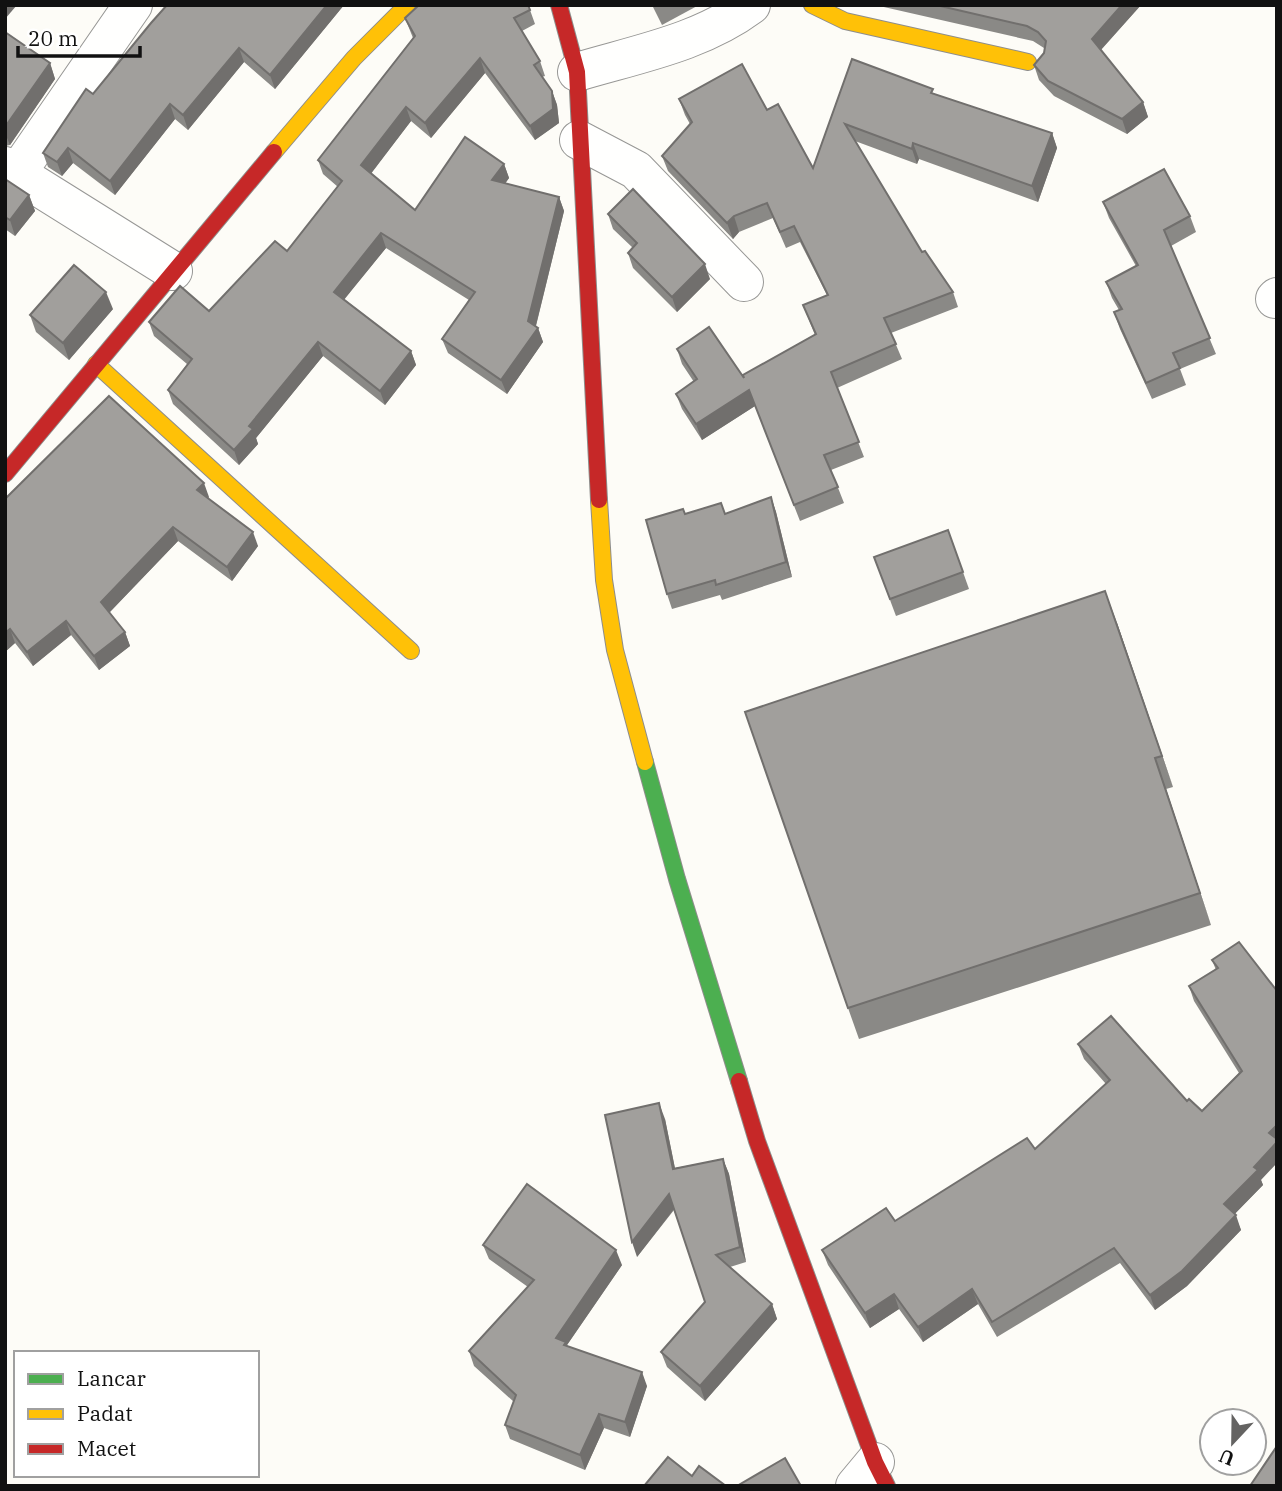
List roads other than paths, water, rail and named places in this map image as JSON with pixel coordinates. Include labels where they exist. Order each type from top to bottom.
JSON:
[{"type":"street","points":[[133,5],[11,169],[173,271]]},
{"type":"street","points":[[5,474],[354,58],[407,5]]},
{"type":"street","points":[[559,5],[576,72],[579,140],[586,202],[600,527],[604,580],[615,650],[677,878],[757,1141],[872,1478]]},
{"type":"street","points":[[576,72],[692,39],[725,25],[751,5]]},
{"type":"street","points":[[812,5],[845,22],[1028,62]]},
{"type":"street","points":[[579,140],[636,170],[744,282]]},
{"type":"street","points":[[96,364],[411,651]]}]
